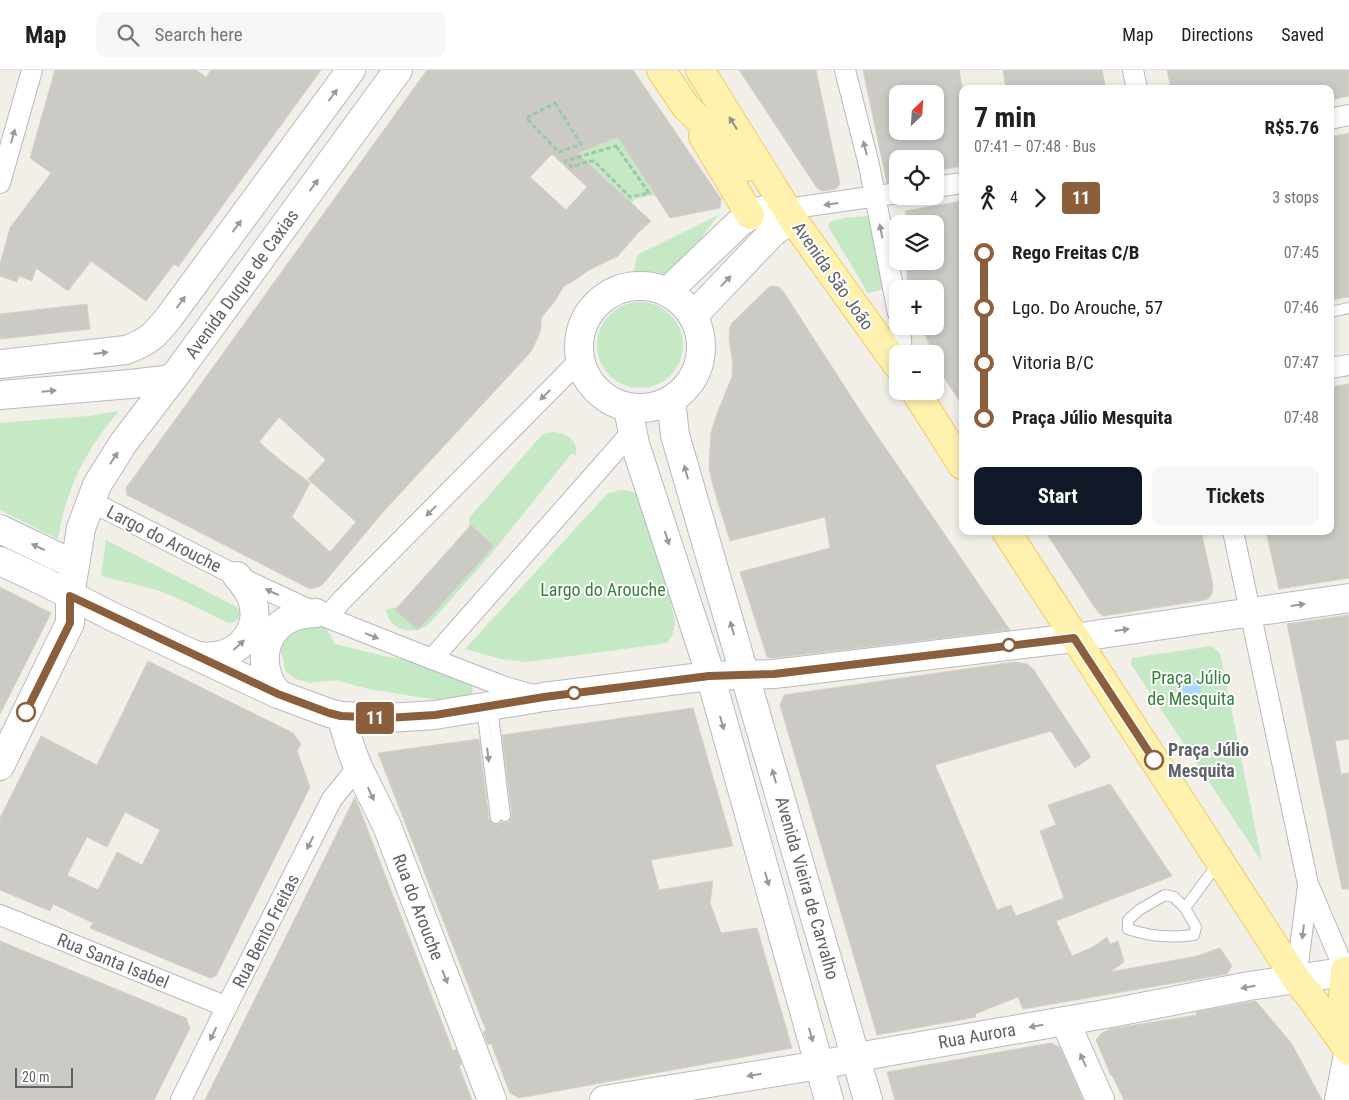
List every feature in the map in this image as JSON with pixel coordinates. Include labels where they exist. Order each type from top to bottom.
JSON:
[{"type":"main road","name":"Avenida São João","points":[[661,70],[686,107],[730,148],[769,194],[790,215]]},
{"type":"main road","name":"Avenida São João","points":[[700,70],[790,215],[889,353]]},
{"type":"main road","points":[[686,107],[750,215]]},
{"type":"main road","points":[[921,400],[959,460]]},
{"type":"main road","points":[[1009,535],[1296,979],[1346,1046]]},
{"type":"main road","points":[[1346,1046],[1347,971]]},
{"type":"street","points":[[0,183],[32,70]]},
{"type":"street","points":[[0,364],[126,350],[152,338],[352,70]]},
{"type":"street","name":"Avenida Duque de Caxias","points":[[90,501],[97,485],[124,442],[174,377],[398,70]]},
{"type":"street","points":[[845,70],[869,165],[891,280]]},
{"type":"street","points":[[1133,70],[1136,85]]},
{"type":"street","points":[[1334,118],[1349,115]]},
{"type":"street","points":[[944,186],[959,184]]},
{"type":"street","points":[[667,292],[738,224],[750,215],[766,209],[790,215],[831,204],[889,194]]},
{"type":"street","points":[[692,316],[772,233],[784,224],[790,215]]},
{"type":"street","points":[[208,265],[265,253]]},
{"type":"street","points":[[432,659],[616,449],[630,419],[638,409],[650,408],[671,400],[679,395],[692,380],[700,363],[701,353],[700,334],[692,316],[681,302],[667,292],[650,287],[633,286],[616,290],[601,299],[590,311],[581,327],[578,343],[580,361],[585,376],[594,389],[615,404],[630,419],[636,444],[709,676]]},
{"type":"street","points":[[0,395],[130,384],[166,380],[174,377],[152,338]]},
{"type":"street","points":[[278,694],[265,670],[264,656],[274,632],[284,622],[296,616],[321,615],[580,361]]},
{"type":"street","points":[[1334,367],[1349,365]]},
{"type":"street","points":[[671,400],[675,435],[745,675]]},
{"type":"street","name":"Largo do Arouche","points":[[70,596],[81,528],[90,501],[237,576],[321,615],[505,687],[544,697]]},
{"type":"street","points":[[0,530],[75,565]]},
{"type":"street","points":[[1234,535],[1308,884],[1347,971]]},
{"type":"street","name":"Largo do Arouche","points":[[0,561],[278,694],[341,716],[387,718],[435,715],[544,697],[709,676],[784,673],[1074,638]]},
{"type":"street","points":[[194,655],[210,657],[227,654],[241,645],[250,631],[254,615],[254,604],[248,589],[237,576]]},
{"type":"street","points":[[0,766],[70,623],[70,596]]},
{"type":"street","points":[[1074,638],[1349,598]]},
{"type":"street","name":"Avenida Vieira de Carvalho","points":[[745,675],[868,1100]]},
{"type":"street","name":"Avenida Vieira de Carvalho","points":[[709,676],[829,1100]]},
{"type":"street","name":"Rua do Arouche","points":[[341,716],[358,766],[387,826],[492,1100]]},
{"type":"street","name":"Rua Bento Freitas","points":[[181,1100],[332,799],[358,766]]},
{"type":"street","points":[[1296,979],[1308,884]]},
{"type":"street","name":"Rua Santa Isabel","points":[[0,914],[227,1007]]},
{"type":"street","name":"Rua Aurora","points":[[604,1100],[820,1065],[1249,986],[1347,971]]},
{"type":"street","points":[[1066,1021],[1100,1100]]},
{"type":"street","points":[[1340,1100],[1346,1046]]},
{"type":"lane","points":[[1334,311],[1349,308]]},
{"type":"lane","points":[[487,706],[500,817]]},
{"type":"lane","points":[[1185,908],[1220,862]]},
{"type":"lane","points":[[1166,895],[1174,897],[1185,908],[1196,927],[1194,935],[1182,937],[1149,934],[1128,929],[1128,920],[1139,910],[1166,895]]},
{"type":"path","points":[[555,103],[581,144],[559,152],[526,118],[555,103]]},
{"type":"path","points":[[616,146],[649,193],[630,197],[594,161],[572,167],[565,161],[616,146]]},
{"type":"green space","points":[[660,109],[667,119],[618,137],[655,195],[635,199],[632,203],[591,166],[572,172],[514,119],[591,147],[608,141]]},
{"type":"green space","points":[[718,215],[668,284],[650,280],[632,281],[637,255]]},
{"type":"green space","points":[[867,216],[873,218],[889,288],[868,293],[828,226],[830,222],[844,218]]},
{"type":"green space","points":[[640,302],[656,306],[670,315],[679,329],[683,345],[679,361],[670,375],[656,384],[640,388],[624,384],[610,375],[601,361],[597,345],[601,329],[610,315],[624,306]]},
{"type":"green space","points":[[119,411],[107,425],[79,470],[66,503],[58,539],[0,510],[0,423],[88,416]]},
{"type":"green space","points":[[555,432],[564,434],[572,439],[576,446],[576,456],[572,453],[492,553],[430,623],[417,630],[403,630],[392,623],[386,609],[406,606],[470,529],[469,518],[540,437],[545,433]]},
{"type":"green space","name":"Largo do Arouche","points":[[620,490],[636,494],[649,503],[675,622],[673,634],[667,643],[527,662],[501,659],[465,649],[607,494]]},
{"type":"green space","points":[[106,540],[235,606],[240,612],[238,619],[235,622],[228,623],[157,590],[101,576]]},
{"type":"green space","points":[[317,621],[326,628],[335,644],[401,659],[470,680],[473,699],[438,700],[374,690],[338,680],[310,683],[296,679],[286,672],[280,647],[288,634]]},
{"type":"green space","name":"Praça Júlio de Mesquita","points":[[1211,646],[1220,653],[1262,862],[1131,664],[1132,658]]},
{"type":"water","points":[[1189,677],[1198,680],[1201,689],[1198,698],[1189,701],[1180,698],[1177,689],[1180,680]]},
{"type":"building","points":[[55,70],[196,70],[206,77],[211,70],[321,70],[178,267],[174,264],[146,301],[91,261],[68,291],[36,268],[32,281],[19,276],[17,282],[0,276],[0,264],[10,228],[51,173],[30,158]]},
{"type":"building","points":[[427,70],[633,70],[721,199],[720,208],[670,218],[618,137],[577,153],[651,221],[618,256],[589,270],[564,286],[541,318],[541,330],[528,355],[383,512],[323,584],[318,587],[310,589],[127,495],[126,488]],"holes":[[[552,154],[587,187],[566,210],[530,177]],[[279,417],[326,460],[308,479],[356,522],[330,552],[292,517],[310,483],[259,442]]]},
{"type":"building","points":[[739,70],[816,70],[840,184],[836,189],[822,191],[817,188]]},
{"type":"building","points":[[863,70],[959,70],[962,85],[959,85],[959,167],[944,169],[944,150],[889,150],[889,183],[887,183]]},
{"type":"building","points":[[1003,70],[1102,70],[1105,85],[1005,85]]},
{"type":"building","points":[[1167,70],[1349,70],[1349,96],[1334,99],[1334,85],[1170,85]]},
{"type":"building","points":[[1349,133],[1349,297],[1334,299],[1334,136]]},
{"type":"building","points":[[959,202],[959,400],[944,377],[944,345],[930,345],[925,335],[944,335],[944,280],[907,280],[907,270],[944,270],[944,215],[907,215],[905,211]]},
{"type":"building","points":[[769,287],[779,287],[783,291],[863,415],[1010,630],[773,658],[767,657],[740,572],[830,548],[825,517],[730,541],[709,468],[711,432],[732,377],[730,327]]},
{"type":"building","points":[[87,304],[90,329],[0,339],[0,314]]},
{"type":"building","points":[[1349,384],[1349,578],[1279,589],[1267,535],[1334,535],[1334,386]]},
{"type":"building","points":[[471,525],[494,546],[418,630],[395,610]]},
{"type":"building","points":[[1048,535],[1202,535],[1213,585],[1209,598],[1103,616],[1093,605]]},
{"type":"building","points":[[0,587],[51,613],[0,714]]},
{"type":"building","points":[[1349,615],[1349,739],[1335,741],[1341,774],[1349,773],[1349,889],[1342,889],[1287,624]]},
{"type":"building","points":[[148,661],[293,733],[301,744],[297,751],[310,787],[216,976],[210,978],[90,928],[93,923],[53,904],[50,911],[0,890],[0,818],[41,736],[97,765]],"holes":[[[125,812],[160,830],[142,865],[117,852],[98,890],[67,875],[87,837],[107,847]]]},
{"type":"building","points":[[1014,662],[1027,664],[1033,669],[1091,757],[1075,768],[1051,731],[935,765],[997,910],[1011,905],[1016,916],[1064,898],[1040,831],[1056,825],[1048,805],[1110,784],[1172,876],[1056,921],[1072,956],[1093,947],[1107,937],[1110,944],[1118,941],[1124,962],[1110,972],[1197,956],[1220,948],[1232,966],[1227,974],[1023,1009],[1018,997],[975,1014],[976,1017],[877,1035],[780,705],[784,695]]},
{"type":"building","points":[[693,708],[733,846],[651,860],[659,890],[713,881],[710,903],[721,933],[757,928],[792,1048],[519,1098],[510,1093],[491,1043],[488,1045],[483,1032],[486,1030],[378,753],[479,739],[489,819],[493,824],[497,825],[502,822],[509,822],[512,816],[502,735]]},
{"type":"building","points":[[355,797],[453,1051],[456,1049],[462,1064],[459,1066],[472,1100],[205,1100]]},
{"type":"building","points":[[0,941],[186,1018],[190,1028],[154,1100],[0,1100]]},
{"type":"building","points":[[1256,1001],[1292,1044],[1322,1100],[1124,1100],[1111,1076],[1096,1040],[1102,1033],[1110,1029],[1197,1015],[1196,1012]]},
{"type":"building","points":[[1051,1043],[1060,1047],[1083,1100],[895,1100],[887,1072]]},
{"type":"bus line","name":"11","points":[[26,712],[70,623],[70,596],[278,694],[341,716],[387,718],[435,715],[544,697],[709,676],[774,674],[1074,638],[1154,760]]},
{"type":"place","name":"Praça Júlio Mesquita","points":[[1154,760]]}]
